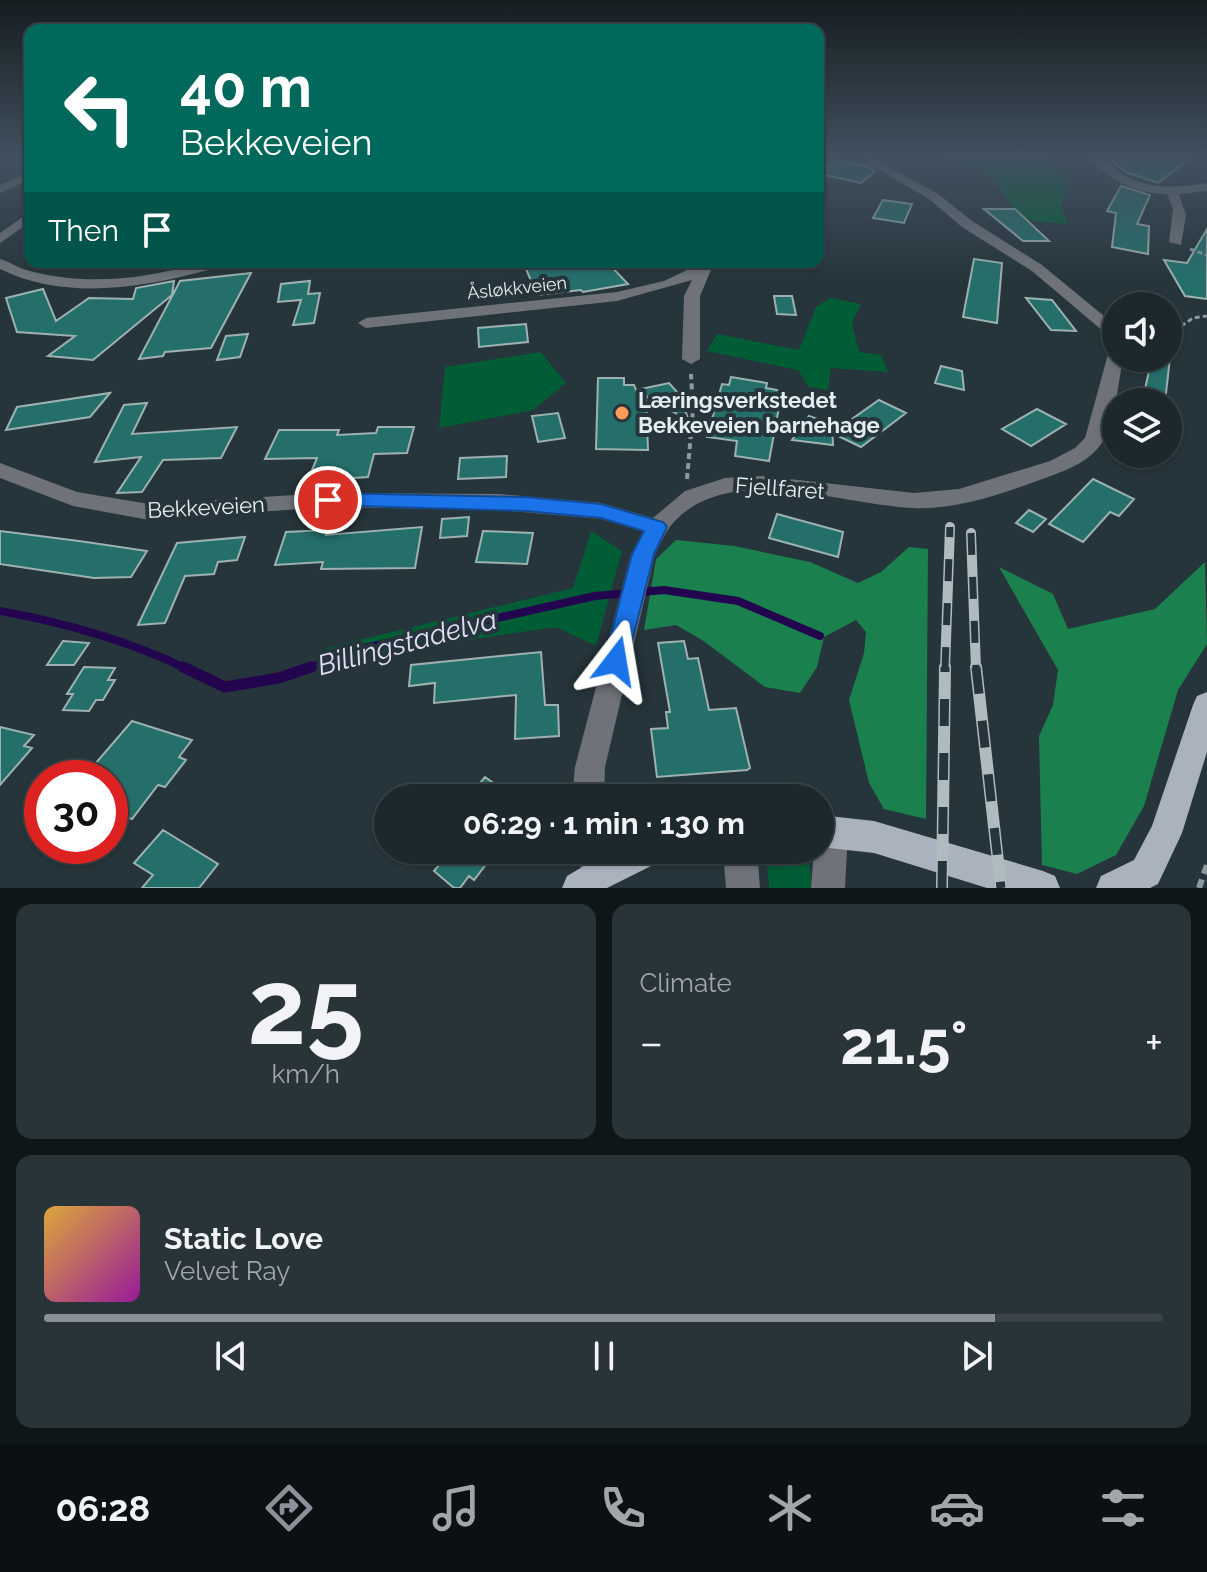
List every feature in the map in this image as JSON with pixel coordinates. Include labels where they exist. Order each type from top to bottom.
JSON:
[{"type":"main road","points":[[1113,888],[1146,872],[1166,833],[1207,705]]},
{"type":"main road","points":[[834,832],[874,837],[1043,888]]},
{"type":"main road","points":[[590,871],[609,864]]},
{"type":"street","points":[[934,198],[967,224],[1037,268],[1102,321]]},
{"type":"street","points":[[1175,198],[1181,210],[1176,242]]},
{"type":"street","points":[[0,239],[24,221]]},
{"type":"street","points":[[0,263],[7,269],[85,286],[134,283],[195,268]]},
{"type":"street","name":"Åsløkkveien","points":[[366,323],[576,302],[665,285],[704,268]]},
{"type":"street","points":[[691,359],[692,296],[708,268]]},
{"type":"street","points":[[665,285],[692,296]]},
{"type":"street","name":"Fjellfaret","points":[[589,784],[590,767],[643,554],[656,527],[698,492],[736,482],[758,482],[916,501],[949,498],[1016,480],[1076,456],[1094,439],[1111,372]]},
{"type":"street","name":"Bekkeveien","points":[[0,470],[73,499],[149,512],[328,500],[499,502],[601,511],[656,527]]},
{"type":"street","points":[[741,864],[743,888]]},
{"type":"street","points":[[827,864],[828,888]]},
{"type":"path","points":[[1182,325],[1193,318],[1207,316]]},
{"type":"path","points":[[691,359],[693,410],[685,477],[698,492]]},
{"type":"path","points":[[1199,888],[1207,865]]},
{"type":"green space","points":[[1007,198],[1063,198],[1061,208],[1068,224],[1022,220]]},
{"type":"green space","points":[[830,298],[861,304],[852,323],[859,352],[881,355],[888,372],[831,368],[828,390],[809,387],[798,370],[707,351],[717,334],[799,350],[816,307]]},
{"type":"green space","points":[[541,352],[566,383],[533,410],[439,428],[445,367]]},
{"type":"green space","points":[[591,531],[622,551],[596,646],[556,627],[448,643],[320,675],[326,648],[573,588]]},
{"type":"green space","points":[[676,540],[734,546],[810,562],[858,583],[881,572],[909,547],[928,549],[926,819],[884,809],[869,783],[849,700],[864,653],[866,632],[856,620],[824,637],[817,667],[800,693],[765,687],[702,640],[676,625],[644,630],[656,559]]},
{"type":"green space","points":[[1205,562],[1207,644],[1178,690],[1144,806],[1116,855],[1077,874],[1042,865],[1039,736],[1053,705],[1058,670],[999,567],[1053,594],[1068,629],[1155,609]]},
{"type":"green space","points":[[809,864],[813,888],[769,888],[767,865]]},
{"type":"building","points":[[1114,198],[1148,198],[1137,224],[1149,226],[1148,254],[1112,247],[1116,213],[1107,211]]},
{"type":"building","points":[[883,200],[912,204],[904,223],[873,218]]},
{"type":"building","points":[[984,209],[1015,209],[1049,241],[1023,241]]},
{"type":"building","points":[[1207,229],[1207,299],[1185,296],[1164,260],[1187,263]]},
{"type":"building","points":[[974,259],[1002,263],[997,323],[963,317]]},
{"type":"building","points":[[526,268],[613,268],[628,284],[583,292],[537,295]]},
{"type":"building","points":[[251,273],[211,348],[165,352],[163,356],[139,359],[180,281]]},
{"type":"building","points":[[174,281],[172,295],[93,360],[48,356],[75,336],[17,332],[6,298],[43,289],[56,321],[89,298],[133,299],[136,288]]},
{"type":"building","points":[[310,281],[308,294],[320,293],[314,323],[293,325],[301,300],[278,302],[281,284]]},
{"type":"building","points":[[774,296],[792,296],[796,315],[777,314]]},
{"type":"building","points":[[1026,298],[1052,300],[1076,331],[1051,330]]},
{"type":"building","points":[[526,324],[528,342],[479,347],[478,328]]},
{"type":"building","points":[[248,334],[240,357],[217,360],[226,336]]},
{"type":"building","points":[[941,366],[962,371],[964,390],[935,383]]},
{"type":"building","points":[[1149,372],[1168,372],[1167,388],[1145,388]]},
{"type":"building","points":[[731,377],[767,383],[766,388],[782,391],[769,461],[735,456],[737,441],[707,437],[722,384],[729,385]]},
{"type":"building","points":[[598,378],[624,378],[624,385],[634,385],[636,390],[669,383],[679,394],[689,421],[646,396],[648,450],[596,449]]},
{"type":"building","points":[[110,393],[90,417],[6,430],[17,407]]},
{"type":"building","points":[[879,400],[906,413],[861,447],[832,433]]},
{"type":"building","points":[[147,403],[132,434],[237,427],[221,458],[163,460],[142,492],[117,493],[141,457],[95,462],[124,405]]},
{"type":"building","points":[[1037,409],[1066,424],[1031,446],[1002,429]]},
{"type":"building","points":[[558,413],[565,438],[538,442],[532,416]]},
{"type":"building","points":[[809,416],[832,424],[833,445],[792,440]]},
{"type":"building","points":[[378,427],[414,427],[407,453],[374,454],[368,477],[338,479],[336,484],[306,485],[317,458],[265,459],[279,430],[339,430],[337,435],[376,433]]},
{"type":"building","points":[[507,456],[506,477],[458,479],[460,458]]},
{"type":"building","points":[[1093,479],[1134,499],[1119,516],[1110,512],[1083,542],[1049,524]]},
{"type":"building","points":[[1029,510],[1046,519],[1033,532],[1016,523]]},
{"type":"building","points":[[777,514],[843,532],[838,557],[769,538]]},
{"type":"building","points":[[469,517],[467,536],[440,538],[442,519]]},
{"type":"building","points":[[422,527],[415,568],[321,569],[323,562],[275,565],[286,532],[327,530],[326,535]]},
{"type":"building","points":[[0,531],[147,551],[131,577],[94,578],[0,564]]},
{"type":"building","points":[[483,531],[533,533],[527,564],[476,562]]},
{"type":"building","points":[[245,537],[237,560],[218,562],[214,574],[185,576],[165,623],[138,625],[177,543]]},
{"type":"building","points":[[63,641],[89,643],[74,665],[47,665]]},
{"type":"building","points":[[684,641],[688,659],[698,658],[709,710],[736,708],[750,768],[747,770],[657,777],[651,729],[668,728],[666,712],[670,712],[658,643]]},
{"type":"building","points":[[541,652],[545,705],[558,705],[559,736],[515,739],[516,695],[434,703],[435,683],[409,686],[411,665]]},
{"type":"building","points":[[84,667],[115,668],[108,680],[115,680],[103,700],[96,700],[89,711],[63,710],[73,694],[67,694]]},
{"type":"building","points":[[132,721],[192,740],[179,757],[186,760],[165,787],[158,785],[132,819],[128,818],[128,760],[98,760]]},
{"type":"building","points":[[0,727],[34,735],[24,746],[32,748],[0,785]]},
{"type":"building","points":[[485,777],[495,784],[479,784]]},
{"type":"building","points":[[163,830],[218,864],[199,888],[142,888],[153,875],[134,863]]},
{"type":"building","points":[[440,864],[486,864],[474,880],[469,876],[460,888],[454,888],[434,871]]},
{"type":"waterway","name":"Billingstadelva","points":[[306,669],[365,648],[595,596],[664,590],[738,601],[820,636]]},
{"type":"waterway","name":"Billingstadelva","points":[[0,611],[96,634],[142,649],[187,669]]},
{"type":"waterway","name":"Billingstadelva","points":[[183,667],[225,687],[279,678],[311,667]]},
{"type":"railway","points":[[945,669],[950,527]]},
{"type":"railway","points":[[971,533],[976,669]]},
{"type":"railway","points":[[942,888],[945,667]]},
{"type":"railway","points":[[976,667],[1001,888]]},
{"type":"place","name":"Læringsverkstedet Bekkeveien barnehage","points":[[622,413]]},
{"type":"route","points":[[328,500],[525,504],[601,511],[656,527],[643,554],[616,661]]}]
